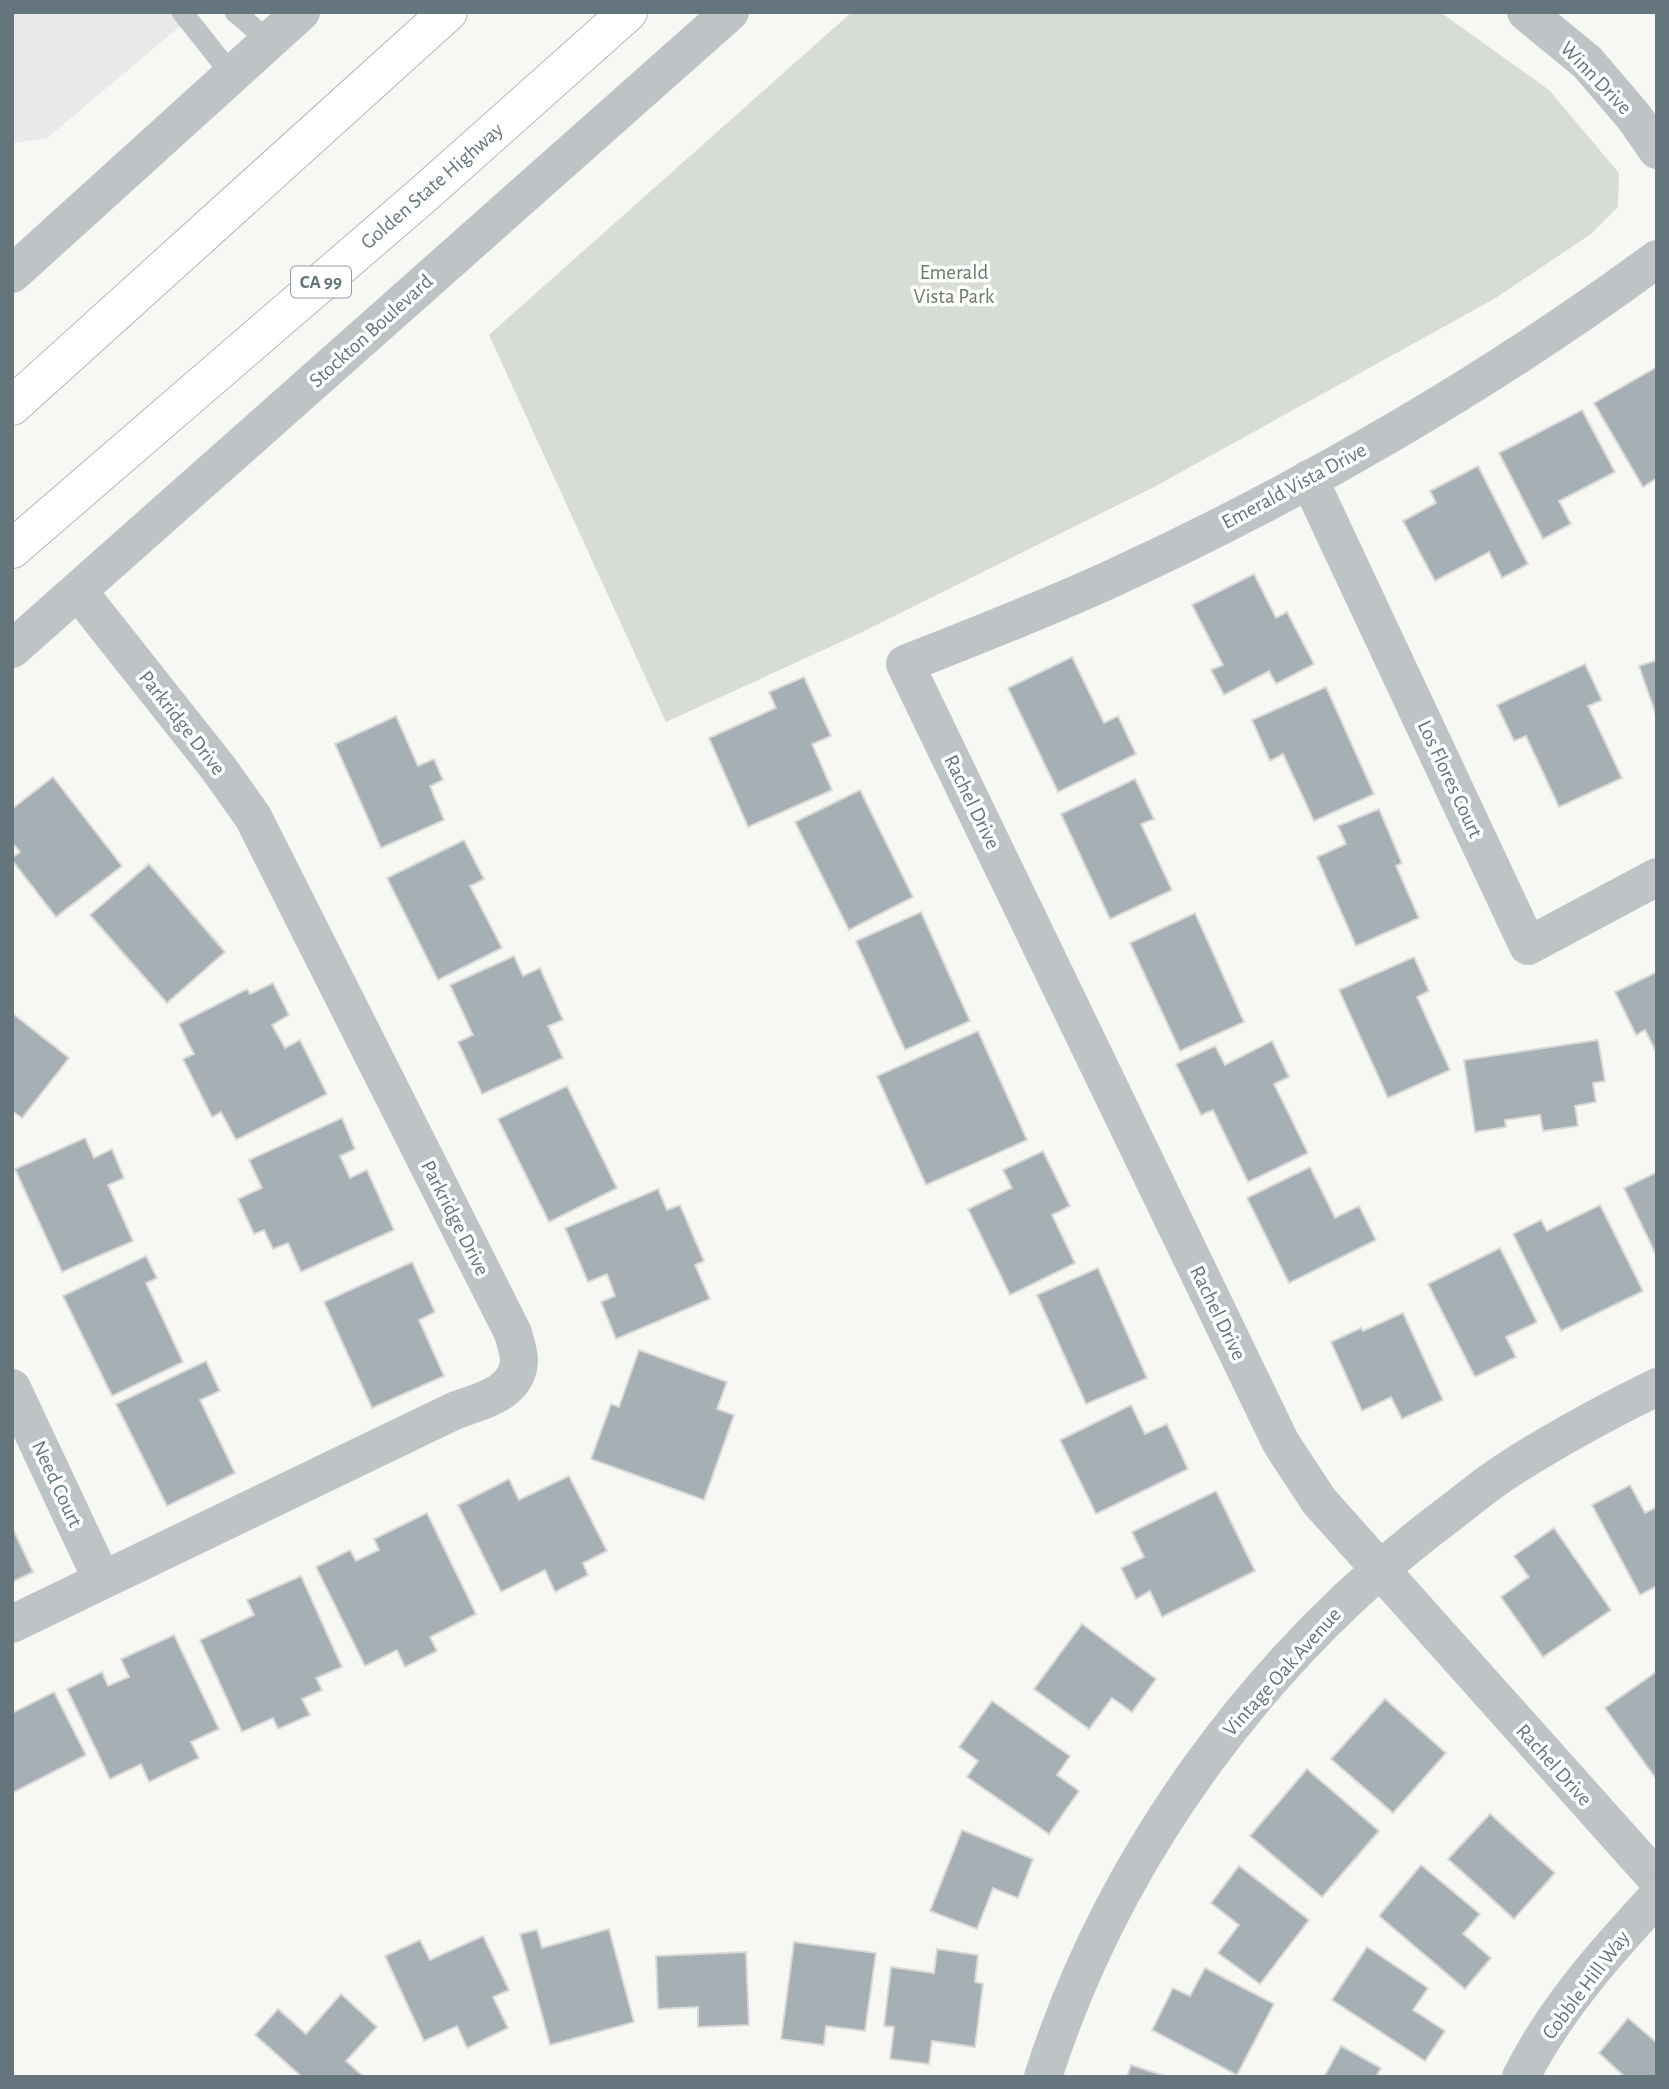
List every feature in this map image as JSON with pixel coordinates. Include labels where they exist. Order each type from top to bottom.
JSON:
[{"type":"highway","points":[[12,406],[448,12]]},
{"type":"highway","name":"Golden State Highway","points":[[12,549],[425,193],[628,12]]},
{"type":"street","points":[[12,274],[301,12]]},
{"type":"street","name":"Stockton Boulevard","points":[[12,649],[730,12]]},
{"type":"street","name":"Winn Drive","points":[[1526,12],[1587,62],[1634,117],[1657,150]]},
{"type":"street","name":"Emerald Vista Drive","points":[[905,664],[1111,579],[1309,479],[1359,452],[1502,365],[1657,259]]},
{"type":"street","name":"Los Flores Court","points":[[1309,479],[1528,946],[1657,877]]},
{"type":"street","name":"Parkridge Drive","points":[[12,1624],[454,1411],[499,1394],[514,1380],[519,1360],[513,1333],[253,817],[219,769],[78,591]]},
{"type":"street","name":"Rachel Drive","points":[[905,664],[1281,1443],[1319,1502],[1657,1879]]},
{"type":"street","name":"Vintage Oak Avenue","points":[[1043,2077],[1080,1978],[1125,1887],[1178,1799],[1237,1717],[1319,1626],[1409,1543],[1507,1470],[1613,1408],[1657,1387]]},
{"type":"street","name":"Need Court","points":[[12,1388],[102,1580]]},
{"type":"street","name":"Cobble Hill Way","points":[[1521,2077],[1560,2013],[1601,1958],[1657,1897]]},
{"type":"lane","points":[[182,12],[232,75]]},
{"type":"lane","points":[[235,12],[269,41]]},
{"type":"shaded area","points":[[12,12],[197,12],[47,138],[12,143]]},
{"type":"green space","name":"Emerald Vista Park","points":[[852,12],[1440,12],[1549,90],[1619,173],[1618,207],[1591,234],[1494,299],[1154,487],[854,636],[666,722],[489,335]]},
{"type":"building","points":[[1657,367],[1657,478],[1643,487],[1594,403]]},
{"type":"building","points":[[1582,410],[1615,472],[1559,501],[1571,524],[1543,539],[1499,453]]},
{"type":"building","points":[[1478,466],[1528,564],[1502,578],[1489,552],[1435,581],[1403,521],[1436,503],[1430,491]]},
{"type":"building","points":[[1254,574],[1276,618],[1287,612],[1314,664],[1276,684],[1269,671],[1224,695],[1211,670],[1223,665],[1192,605]]},
{"type":"building","points":[[1072,657],[1104,723],[1118,716],[1136,754],[1058,792],[1008,688]]},
{"type":"building","points":[[1657,660],[1657,718],[1639,666]]},
{"type":"building","points":[[1585,664],[1602,700],[1588,706],[1622,778],[1559,807],[1526,736],[1514,741],[1497,705]]},
{"type":"building","points":[[804,677],[831,736],[812,744],[832,790],[748,827],[709,738],[776,708],[769,692]]},
{"type":"building","points":[[1326,687],[1374,794],[1314,821],[1283,754],[1270,761],[1252,720]]},
{"type":"building","points":[[396,716],[418,766],[434,759],[443,780],[430,786],[444,820],[381,848],[335,744]]},
{"type":"building","points":[[53,777],[122,866],[56,917],[12,860],[20,852],[12,842],[12,809]]},
{"type":"building","points":[[1135,779],[1154,819],[1141,824],[1172,890],[1110,919],[1061,814]]},
{"type":"building","points":[[860,790],[913,897],[849,930],[795,822]]},
{"type":"building","points":[[1379,809],[1402,863],[1396,866],[1419,918],[1356,946],[1317,857],[1346,844],[1338,826]]},
{"type":"building","points":[[464,840],[484,879],[470,886],[502,948],[438,980],[387,878]]},
{"type":"building","points":[[149,864],[225,952],[167,1003],[90,915]]},
{"type":"building","points":[[921,912],[970,1021],[905,1050],[856,941]]},
{"type":"building","points":[[1195,913],[1244,1022],[1180,1051],[1130,943]]},
{"type":"building","points":[[514,956],[523,976],[540,968],[563,1020],[548,1026],[563,1058],[482,1094],[458,1042],[473,1035],[450,985]]},
{"type":"building","points":[[1414,957],[1429,991],[1417,997],[1450,1070],[1388,1098],[1339,990]]},
{"type":"building","points":[[1657,972],[1657,1054],[1645,1030],[1636,1035],[1615,992]]},
{"type":"building","points":[[273,983],[289,1015],[272,1025],[285,1048],[300,1040],[327,1094],[236,1140],[221,1112],[212,1117],[183,1059],[194,1054],[179,1024],[247,989],[250,994]]},
{"type":"building","points":[[12,1013],[69,1058],[22,1118],[12,1111]]},
{"type":"building","points":[[978,1031],[1027,1140],[926,1185],[877,1076]]},
{"type":"building","points":[[1598,1040],[1605,1081],[1593,1083],[1596,1102],[1575,1106],[1578,1126],[1543,1131],[1540,1115],[1505,1120],[1506,1127],[1475,1132],[1464,1060]]},
{"type":"building","points":[[1272,1041],[1289,1077],[1274,1084],[1308,1153],[1248,1182],[1213,1110],[1201,1115],[1176,1064],[1215,1046],[1225,1065]]},
{"type":"building","points":[[567,1086],[617,1188],[549,1222],[498,1119]]},
{"type":"building","points":[[342,1118],[355,1149],[340,1156],[350,1178],[367,1170],[394,1230],[301,1272],[288,1243],[273,1249],[264,1230],[254,1234],[238,1199],[262,1188],[249,1160]]},
{"type":"building","points":[[85,1138],[94,1158],[112,1149],[124,1178],[108,1185],[133,1241],[62,1272],[15,1169]]},
{"type":"building","points":[[1043,1151],[1070,1206],[1052,1215],[1075,1263],[1010,1295],[968,1209],[1012,1188],[1003,1170]]},
{"type":"building","points":[[1310,1167],[1335,1218],[1359,1206],[1376,1240],[1289,1283],[1247,1198]]},
{"type":"building","points":[[1657,1172],[1657,1257],[1624,1188]]},
{"type":"building","points":[[658,1189],[667,1210],[680,1205],[704,1261],[695,1265],[710,1299],[616,1339],[601,1302],[615,1296],[607,1274],[588,1282],[565,1228]]},
{"type":"building","points":[[1600,1205],[1643,1291],[1561,1331],[1513,1234],[1541,1220],[1547,1231]]},
{"type":"building","points":[[1500,1248],[1537,1322],[1506,1337],[1516,1357],[1475,1377],[1428,1284]]},
{"type":"building","points":[[146,1256],[157,1278],[146,1283],[183,1362],[112,1396],[63,1296]]},
{"type":"building","points":[[412,1262],[435,1312],[419,1320],[444,1376],[372,1408],[324,1302]]},
{"type":"building","points":[[1098,1268],[1147,1378],[1086,1404],[1037,1295]]},
{"type":"building","points":[[1403,1313],[1443,1400],[1402,1419],[1391,1397],[1362,1411],[1331,1342]]},
{"type":"building","points":[[639,1350],[727,1382],[717,1409],[734,1415],[704,1500],[591,1459],[611,1404],[619,1407]]},
{"type":"building","points":[[206,1361],[220,1391],[200,1400],[235,1473],[167,1506],[116,1404]]},
{"type":"building","points":[[1131,1405],[1145,1434],[1167,1424],[1188,1469],[1096,1514],[1060,1440]]},
{"type":"building","points":[[569,1476],[607,1551],[583,1563],[588,1575],[555,1592],[545,1570],[501,1592],[458,1505],[509,1479],[519,1500]]},
{"type":"building","points":[[1630,1485],[1645,1513],[1657,1507],[1657,1586],[1640,1595],[1592,1505]]},
{"type":"building","points":[[1216,1491],[1255,1571],[1162,1617],[1150,1591],[1136,1599],[1121,1568],[1144,1557],[1132,1532]]},
{"type":"building","points":[[427,1513],[476,1614],[430,1637],[437,1651],[405,1667],[397,1650],[365,1666],[316,1567],[350,1550],[356,1561],[379,1550],[374,1539]]},
{"type":"building","points":[[12,1527],[33,1572],[12,1582]]},
{"type":"building","points":[[1554,1528],[1611,1610],[1543,1657],[1501,1597],[1529,1577],[1514,1556]]},
{"type":"building","points":[[301,1576],[342,1667],[316,1678],[322,1690],[302,1699],[310,1715],[278,1729],[273,1718],[242,1732],[200,1640],[254,1615],[247,1600]]},
{"type":"building","points":[[1082,1624],[1156,1679],[1132,1712],[1112,1698],[1089,1729],[1034,1689]]},
{"type":"building","points":[[174,1635],[219,1729],[191,1742],[199,1758],[149,1782],[141,1764],[110,1779],[67,1689],[102,1672],[108,1686],[129,1677],[121,1659]]},
{"type":"building","points":[[1656,1672],[1657,1674],[1657,1780],[1605,1708]]},
{"type":"building","points":[[54,1692],[86,1755],[12,1793],[12,1713]]},
{"type":"building","points":[[1385,1699],[1446,1753],[1393,1813],[1331,1759]]},
{"type":"building","points":[[992,1701],[1070,1756],[1057,1775],[1079,1791],[1049,1834],[967,1777],[978,1761],[959,1747]]},
{"type":"building","points":[[1307,1769],[1379,1831],[1322,1897],[1250,1836]]},
{"type":"building","points":[[1490,1814],[1555,1873],[1514,1919],[1448,1859]]},
{"type":"building","points":[[962,1830],[1033,1859],[1018,1898],[993,1888],[977,1929],[930,1911]]},
{"type":"building","points":[[1421,1865],[1480,1914],[1463,1934],[1491,1958],[1465,1989],[1379,1916]]},
{"type":"building","points":[[1239,1866],[1309,1920],[1260,1984],[1218,1953],[1239,1925],[1211,1903]]},
{"type":"building","points":[[609,1929],[634,2022],[550,2045],[520,1934],[537,1930],[542,1948]]},
{"type":"building","points":[[483,1936],[509,1990],[493,1997],[508,2028],[467,2048],[457,2026],[424,2041],[385,1956],[420,1940],[430,1960]]},
{"type":"building","points":[[794,1942],[876,1953],[865,2031],[826,2026],[824,2045],[781,2039]]},
{"type":"building","points":[[1367,1947],[1428,1988],[1413,2010],[1445,2031],[1425,2061],[1332,2000]]},
{"type":"building","points":[[937,1949],[978,1955],[975,1982],[983,1984],[975,2047],[932,2041],[929,2064],[890,2059],[894,2027],[884,2026],[891,1967],[934,1973]]},
{"type":"building","points":[[746,1952],[749,2025],[698,2027],[698,2007],[658,2009],[656,1956]]},
{"type":"building","points":[[1205,1968],[1274,2004],[1237,2075],[1152,2030],[1173,1988],[1190,1996]]},
{"type":"building","points":[[341,1994],[377,2027],[346,2061],[364,2077],[302,2077],[255,2035],[278,2009],[306,2034]]},
{"type":"building","points":[[1628,2018],[1657,2043],[1657,2077],[1625,2077],[1599,2053]]},
{"type":"building","points":[[1341,2046],[1381,2068],[1376,2077],[1324,2077]]},
{"type":"building","points":[[1131,2065],[1168,2077],[1127,2077]]}]
